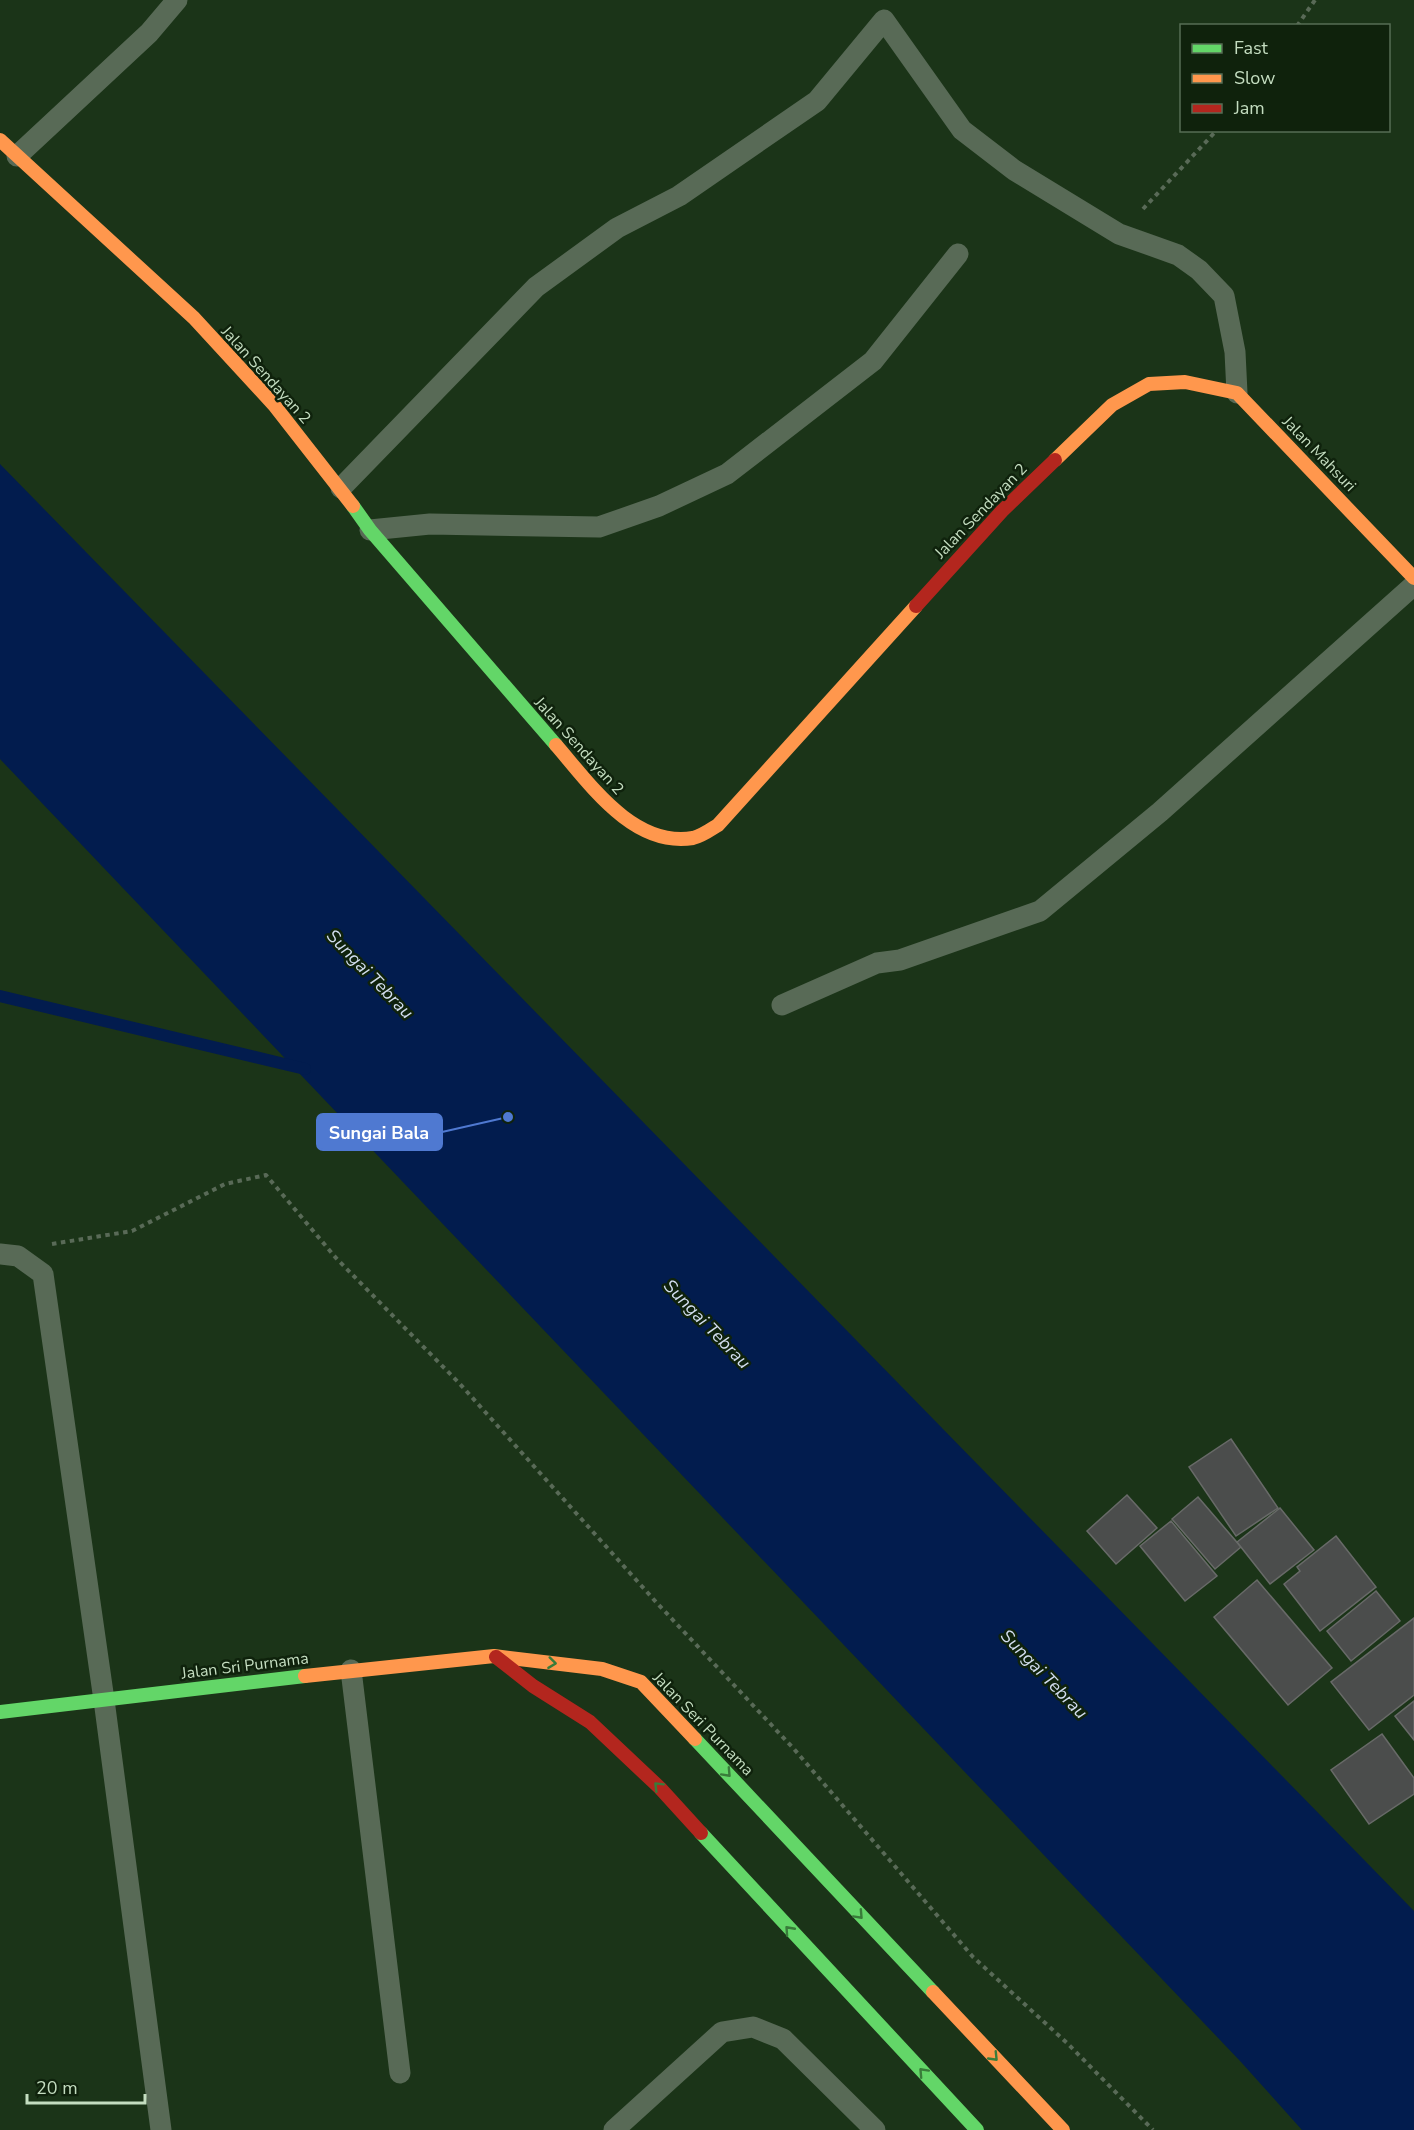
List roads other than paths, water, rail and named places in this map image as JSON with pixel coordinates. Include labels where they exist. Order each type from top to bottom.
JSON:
[{"type":"street","name":"Jalan Sendayan 2","points":[[0,140],[174,298],[256,384],[341,488],[370,530],[606,802],[635,824],[665,837],[694,838],[718,825],[1002,511],[1112,405],[1149,384],[1185,382],[1238,393]]},
{"type":"street","name":"Jalan Mahsuri","points":[[1238,393],[1414,578]]},
{"type":"street","name":"Jalan Sri Purnama","points":[[0,1712],[351,1670],[494,1656]]},
{"type":"street","points":[[494,1656],[533,1686],[590,1722],[660,1788],[977,2130]]},
{"type":"street","name":"Jalan Seri Purnama","points":[[494,1656],[602,1669],[641,1682],[1063,2130]]},
{"type":"lane","points":[[16,156],[149,33],[177,0]]},
{"type":"lane","points":[[341,488],[536,287],[617,228],[679,196],[817,101],[884,20],[962,129],[1014,170],[1119,234],[1178,255],[1199,270],[1224,296],[1236,352],[1238,393]]},
{"type":"lane","points":[[370,530],[430,524],[599,527],[659,506],[728,474],[873,361],[958,254]]},
{"type":"lane","points":[[782,1005],[877,963],[900,960],[1040,911],[1160,812],[1414,585]]},
{"type":"lane","points":[[9,1255],[43,1274],[104,1700],[161,2130]]},
{"type":"lane","points":[[351,1670],[400,2073]]},
{"type":"lane","points":[[614,2130],[722,2032],[753,2027],[783,2039],[875,2130]]},
{"type":"water","name":"Sungai Tebrau","points":[[0,464],[1414,1911],[1414,2130],[1302,2130],[1241,2062],[0,759]]},
{"type":"waterway","points":[[0,996],[305,1069]]},
{"type":"place","name":"Sungai Bala","points":[[508,1117]]}]
